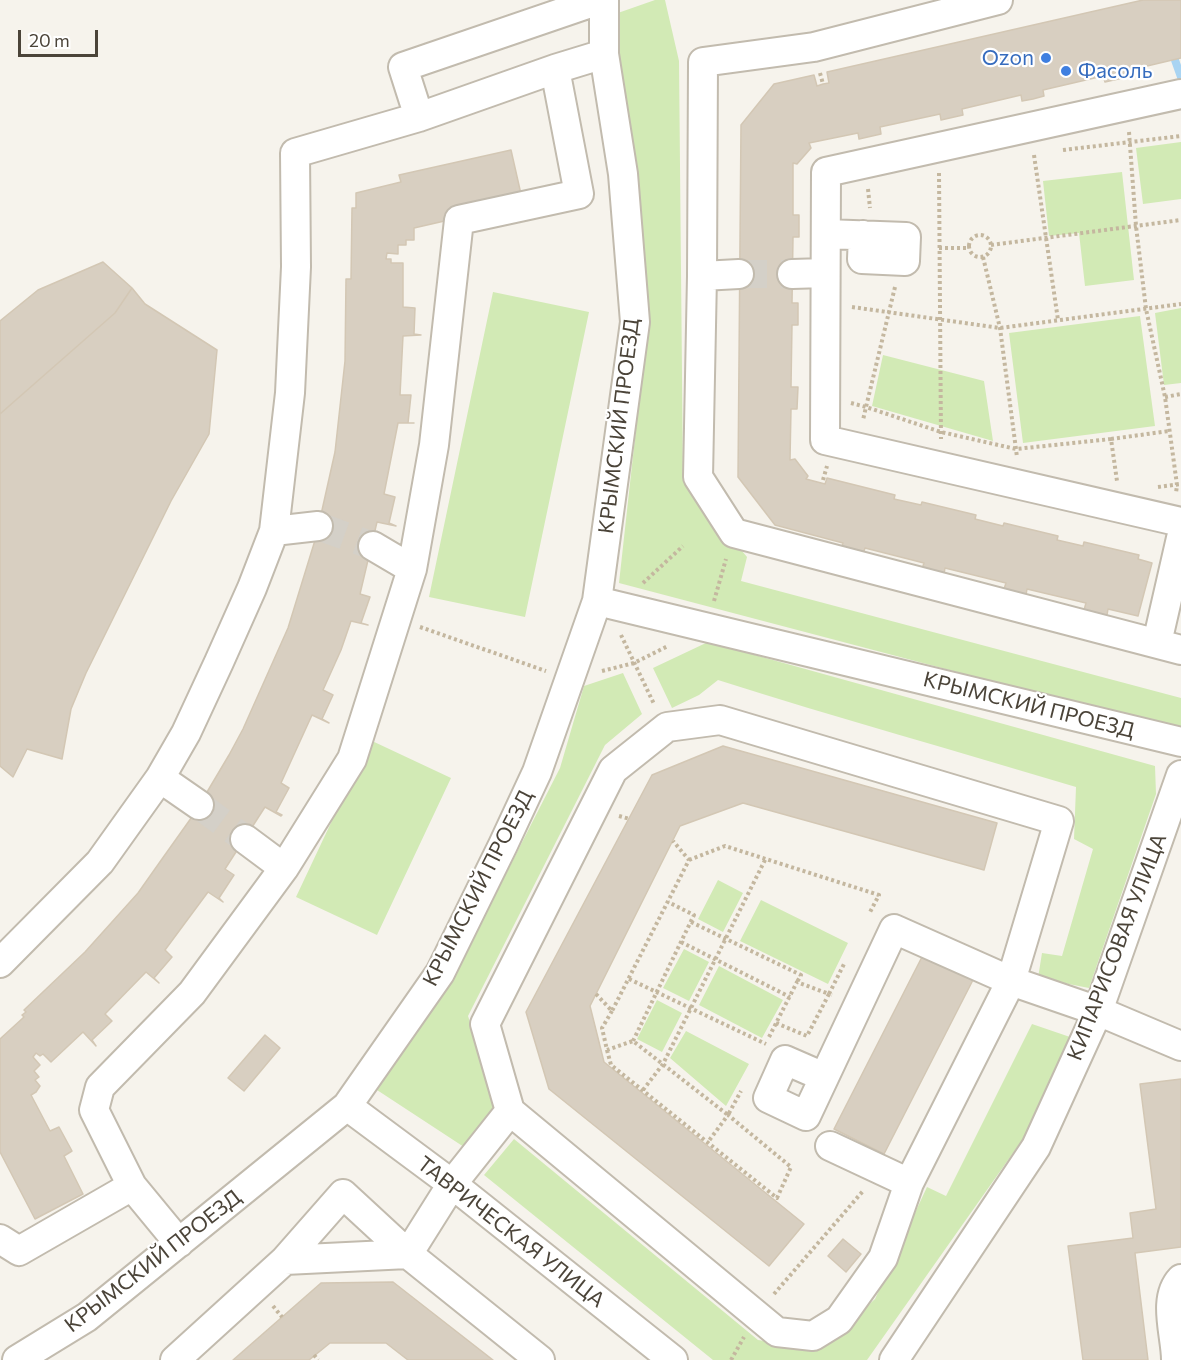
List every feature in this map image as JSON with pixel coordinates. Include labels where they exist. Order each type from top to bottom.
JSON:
[{"type":"street","points":[[419,117],[403,67],[599,0]]},
{"type":"street","name":"КРЫМСКИЙ ПРОЕЗД","points":[[17,1360],[87,1317],[348,1106],[440,973],[504,845],[537,772],[597,601],[635,322],[623,174],[604,54],[604,0]]},
{"type":"street","points":[[998,0],[814,47],[703,62],[698,477],[734,532],[1169,646],[1178,527],[1122,508],[825,440],[826,172],[1031,140],[1123,106],[1181,94]]},
{"type":"street","points":[[0,963],[100,862],[160,778],[186,733],[219,662],[274,531],[290,381],[296,267],[295,153],[419,117],[604,54]]},
{"type":"street","points":[[179,1243],[132,1186],[94,1110],[100,1086],[192,993],[284,868],[352,759],[412,569],[434,445],[459,220],[579,194],[555,69]]},
{"type":"street","points":[[826,234],[906,237],[904,255]]},
{"type":"street","points":[[792,274],[825,273]]},
{"type":"street","points":[[702,276],[739,274]]},
{"type":"street","points":[[274,531],[318,526]]},
{"type":"street","points":[[373,546],[412,569]]},
{"type":"street","name":"КРЫМСКИЙ ПРОЕЗД","points":[[597,601],[1181,742]]},
{"type":"street","points":[[720,720],[1059,821],[1011,981],[909,1183],[883,1258],[839,1320],[813,1336],[777,1332],[510,1111],[485,1024],[613,770],[667,727],[720,720]]},
{"type":"street","name":"КИПАРИСОВАЯ УЛИЦА","points":[[894,1360],[1036,1147],[1098,1011],[1181,775]]},
{"type":"street","points":[[160,778],[199,805]]},
{"type":"street","points":[[246,839],[284,868]]},
{"type":"street","points":[[824,1077],[894,929],[1011,981],[1098,1011],[1181,1046]]},
{"type":"street","name":"ТАВРИЧЕСКАЯ УЛИЦА","points":[[348,1106],[452,1184],[673,1360]]},
{"type":"street","points":[[408,1254],[452,1184],[510,1111]]},
{"type":"street","points":[[830,1146],[909,1183]]},
{"type":"street","points":[[0,1239],[19,1251],[132,1186]]},
{"type":"street","points":[[175,1360],[285,1260],[343,1194],[408,1254],[540,1360]]},
{"type":"street","points":[[285,1260],[408,1254]]},
{"type":"street","points":[[1176,1360],[1171,1311],[1174,1286],[1181,1279]]},
{"type":"path","points":[[1123,106],[1131,142],[1136,226],[1146,309],[1165,397],[1177,485],[1178,527]]},
{"type":"path","points":[[1055,151],[1181,136]]},
{"type":"path","points":[[1031,140],[1044,153]]},
{"type":"path","points":[[1031,140],[1058,320]]},
{"type":"path","points":[[939,167],[941,467]]},
{"type":"path","points":[[992,245],[1181,219]]},
{"type":"path","points":[[977,235],[986,236],[992,245],[991,250],[983,257],[973,256],[968,248],[971,238],[977,235]]},
{"type":"path","points":[[968,248],[940,248],[904,255],[866,407],[941,432],[1016,449],[1169,431]]},
{"type":"path","points":[[983,257],[1000,328],[1020,485]]},
{"type":"path","points":[[825,303],[1000,328],[1181,304]]},
{"type":"path","points":[[1165,397],[1181,394]]},
{"type":"path","points":[[1111,438],[1122,508]]},
{"type":"path","points":[[673,841],[689,860]]},
{"type":"path","points":[[633,1041],[791,1167],[777,1198],[611,1065],[602,1028],[689,860],[725,846],[766,858],[879,895],[869,915]]},
{"type":"path","points":[[643,1090],[663,1064],[766,858]]},
{"type":"path","points":[[607,1050],[633,1041],[694,915],[668,902]]},
{"type":"path","points":[[691,922],[801,975],[760,1054]]},
{"type":"path","points":[[681,942],[790,997]]},
{"type":"path","points":[[776,1023],[807,1036],[849,955]]},
{"type":"path","points":[[629,979],[776,1048]]},
{"type":"path","points":[[797,982],[857,1006]]},
{"type":"path","points":[[596,994],[612,1011]]},
{"type":"path","points":[[708,1142],[728,1115],[744,1084]]},
{"type":"path","points":[[731,1360],[756,1315],[882,1170]]},
{"type":"path","points":[[314,1355],[318,1360]]},
{"type":"green space","points":[[655,0],[665,0],[679,61],[683,479],[747,557],[741,581],[1181,698],[1181,731],[619,583],[648,320],[615,14]]},
{"type":"green space","points":[[1181,142],[1181,199],[1143,204],[1136,148]]},
{"type":"green space","points":[[1122,172],[1134,280],[1085,286],[1079,233],[1049,236],[1043,181]]},
{"type":"green space","points":[[493,292],[589,312],[525,617],[429,597]]},
{"type":"green space","points":[[1181,308],[1181,383],[1164,385],[1155,313]]},
{"type":"green space","points":[[1140,316],[1155,426],[1023,443],[1009,333]]},
{"type":"green space","points":[[883,355],[984,381],[993,441],[872,406]]},
{"type":"green space","points":[[708,642],[1155,766],[1156,794],[1089,988],[1038,978],[1042,953],[1062,956],[1093,849],[1074,839],[1076,787],[718,680],[699,695],[672,708],[653,668]]},
{"type":"green space","points":[[623,673],[642,714],[605,745],[468,1016],[498,1106],[464,1147],[377,1090],[446,991],[560,768],[584,686]]},
{"type":"green space","points":[[370,740],[451,778],[377,935],[296,897]]},
{"type":"green space","points":[[718,880],[743,893],[723,932],[698,919]]},
{"type":"green space","points":[[761,900],[848,943],[828,984],[740,941]]},
{"type":"green space","points":[[684,949],[709,962],[689,1001],[663,988]]},
{"type":"green space","points":[[719,966],[783,1000],[762,1038],[699,1005]]},
{"type":"green space","points":[[657,1000],[682,1013],[662,1052],[637,1039]]},
{"type":"green space","points":[[1032,1024],[1070,1037],[1025,1136],[867,1360],[713,1360],[484,1175],[514,1139],[758,1340],[820,1349],[875,1299],[927,1187],[946,1196]]},
{"type":"green space","points":[[686,1031],[749,1064],[726,1106],[670,1058]]},
{"type":"building","points":[[1143,0],[1181,0],[1181,58],[1126,71],[1127,77],[1105,82],[1103,76],[1043,90],[1044,96],[1033,99],[1022,101],[1021,95],[962,109],[963,115],[941,120],[940,114],[880,127],[881,134],[859,139],[858,133],[809,143],[811,148],[797,164],[793,163],[793,215],[799,215],[799,237],[793,237],[792,303],[798,303],[798,325],[792,325],[791,387],[798,387],[797,409],[791,409],[790,460],[795,459],[808,476],[806,479],[825,484],[827,478],[895,495],[894,499],[921,505],[922,502],[976,515],[975,519],[1003,526],[1004,523],[1058,536],[1057,540],[1083,546],[1084,542],[1139,555],[1138,559],[1152,563],[1138,616],[1108,609],[1107,615],[1084,610],[1086,603],[1027,589],[1026,595],[1004,589],[1006,583],[945,568],[944,574],[922,569],[924,563],[865,548],[863,554],[841,549],[843,543],[775,525],[738,477],[741,125],[774,84],[814,75],[817,86],[829,83],[827,72]]},
{"type":"building","points":[[511,150],[523,203],[414,228],[414,240],[406,240],[406,245],[398,245],[398,254],[387,253],[386,259],[391,259],[391,263],[403,263],[403,307],[415,308],[414,334],[421,335],[403,336],[400,395],[411,395],[408,423],[398,423],[384,494],[395,497],[389,523],[396,526],[377,522],[360,594],[370,597],[361,623],[368,625],[351,621],[323,690],[333,695],[322,719],[329,723],[312,715],[281,783],[289,788],[276,812],[282,815],[265,807],[225,869],[234,875],[219,898],[223,902],[208,892],[165,950],[172,957],[154,978],[159,983],[146,972],[105,1014],[112,1021],[92,1040],[96,1046],[83,1032],[51,1062],[43,1054],[40,1056],[36,1053],[33,1057],[40,1065],[34,1071],[39,1077],[35,1080],[40,1086],[31,1095],[50,1131],[59,1127],[72,1151],[64,1156],[83,1194],[35,1219],[0,1152],[0,1039],[24,1017],[22,1015],[26,1012],[24,1010],[85,952],[138,893],[194,814],[243,729],[288,628],[316,537],[335,452],[345,361],[346,279],[351,279],[352,208],[356,208],[356,193],[401,182],[399,175]]},
{"type":"building","points":[[103,262],[132,288],[115,313],[0,414],[0,321],[38,290]]},
{"type":"building","points":[[132,288],[145,304],[217,350],[209,434],[171,501],[86,673],[71,709],[62,759],[27,749],[13,777],[0,766],[0,414],[115,313]]},
{"type":"building","points":[[723,746],[997,823],[984,870],[743,803],[680,826],[590,1006],[604,1062],[804,1224],[769,1266],[549,1089],[526,1012],[652,775]]},
{"type":"building","points":[[924,953],[974,978],[884,1154],[834,1129]]},
{"type":"building","points":[[265,1035],[280,1048],[244,1091],[228,1078]]},
{"type":"building","points":[[1181,1079],[1181,1247],[1135,1253],[1148,1360],[1083,1360],[1068,1246],[1133,1238],[1130,1213],[1156,1209],[1140,1084]]},
{"type":"building","points":[[843,1239],[861,1254],[846,1272],[828,1256]]},
{"type":"building","points":[[393,1282],[493,1360],[408,1360],[386,1343],[330,1343],[309,1360],[233,1360],[321,1283]]},
{"type":"waterway","points":[[1171,49],[1181,77]]},
{"type":"tunnel","points":[[739,274],[792,274]]},
{"type":"tunnel","points":[[318,526],[373,546]]},
{"type":"tunnel","points":[[199,805],[245,839]]},
{"type":"place","name":"Ozon","points":[[1046,58]]},
{"type":"place","name":"Фасоль","points":[[1066,71]]}]
